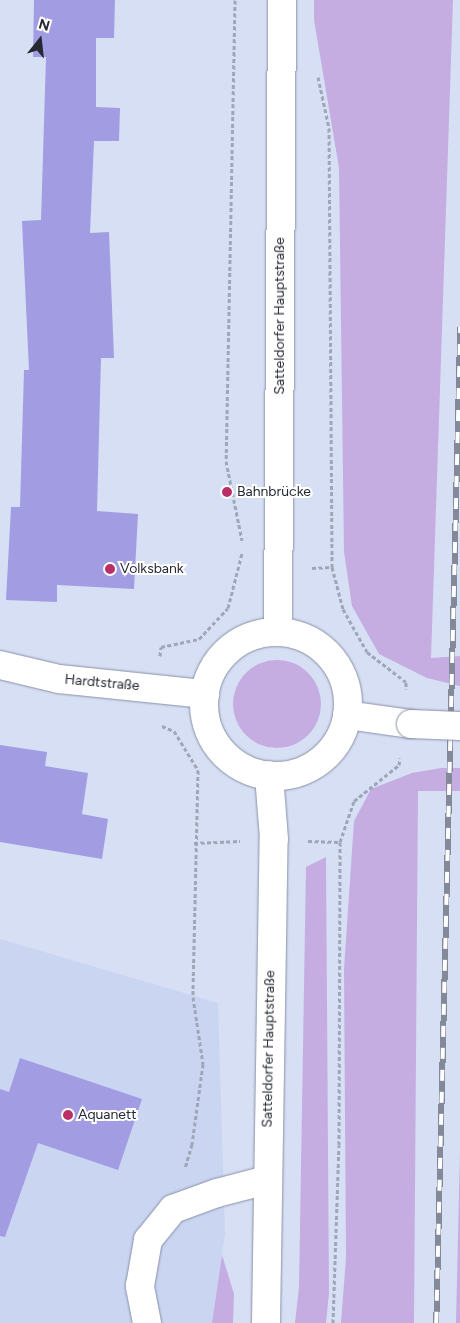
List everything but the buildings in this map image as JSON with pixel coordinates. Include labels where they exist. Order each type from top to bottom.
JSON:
[{"type":"street","name":"Satteldorfer Hauptstraße","points":[[278,632],[282,0]]},
{"type":"street","points":[[278,632],[301,636],[321,647],[337,663],[346,684],[347,714],[344,730],[332,751],[314,766],[292,774],[268,775],[248,770],[229,759],[215,742],[206,722],[205,694],[208,679],[219,660],[236,644],[256,634],[278,632]]},
{"type":"street","name":"Hardtstraße","points":[[0,665],[59,679],[205,694]]},
{"type":"street","points":[[347,714],[407,723],[460,726]]},
{"type":"street","name":"Satteldorfer Hauptstraße","points":[[266,1323],[266,1180],[274,839],[268,775]]},
{"type":"street","points":[[147,1323],[140,1286],[148,1240],[174,1209],[217,1193],[266,1180]]},
{"type":"path","points":[[174,1209],[192,1144],[203,1064],[194,997],[198,770],[174,731],[152,722],[162,647],[199,639],[228,608],[244,548],[226,461],[234,0]]},
{"type":"path","points":[[317,71],[329,128],[332,567],[343,609],[367,652],[406,682],[407,723],[399,765],[354,801],[340,842],[338,1184],[333,1323]]},
{"type":"path","points":[[238,571],[332,567]]},
{"type":"shaded area","points":[[314,0],[453,0],[431,658],[460,656],[460,686],[427,678],[379,654],[352,606],[344,552],[339,168],[314,20]]},
{"type":"shaded area","points":[[277,660],[294,663],[308,673],[318,687],[321,704],[318,721],[308,735],[294,745],[277,748],[260,745],[246,735],[236,721],[233,704],[236,687],[246,673],[260,663]]},
{"type":"shaded area","points":[[441,768],[460,768],[460,791],[418,791],[414,1323],[341,1323],[346,1258],[344,969],[354,821],[371,789],[412,773]]},
{"type":"shaded area","points":[[326,857],[329,1293],[326,1323],[295,1323],[299,1287],[306,867]]},
{"type":"shaded area","points":[[0,939],[218,1003],[225,1234],[212,1323],[0,1323]]},
{"type":"shaded area","points":[[460,1150],[460,1323],[456,1323]]},
{"type":"shaded area","points":[[222,1255],[234,1294],[233,1323],[212,1323]]},
{"type":"railway","points":[[436,1323],[460,327]]},
{"type":"place","name":"Bahnbrücke","points":[[227,492]]},
{"type":"place","name":"Volksbank","points":[[110,569]]},
{"type":"place","name":"Aquanett","points":[[68,1115]]}]
